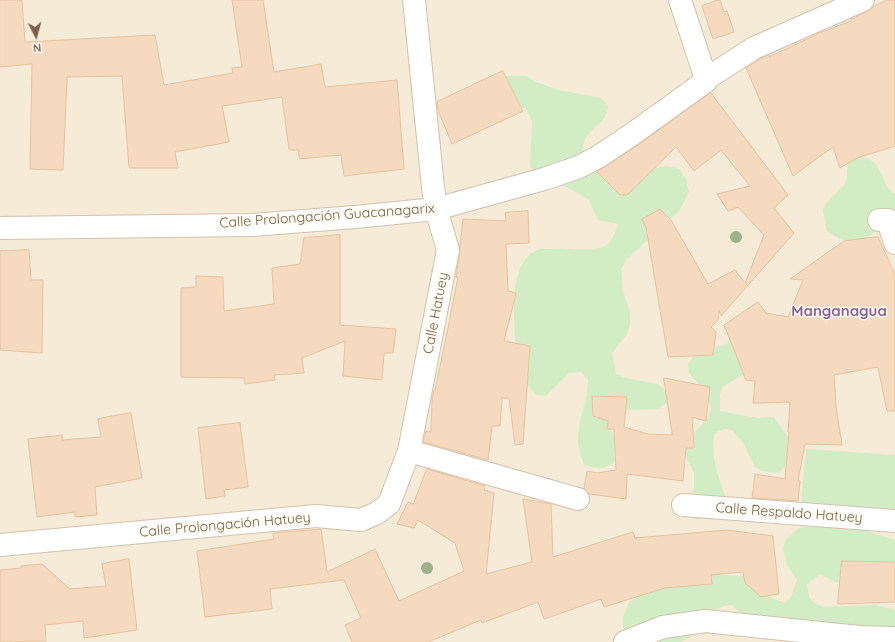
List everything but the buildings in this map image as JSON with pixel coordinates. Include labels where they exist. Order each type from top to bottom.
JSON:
[{"type":"street","name":"Calle Hatuey","points":[[409,451],[448,250],[436,209],[433,187],[414,0]]},
{"type":"street","points":[[680,0],[706,79]]},
{"type":"street","name":"Calle Prolongación Guacanagarix","points":[[0,228],[252,224],[354,217],[436,209],[544,179],[579,167],[631,136],[706,81],[706,79],[754,48],[863,0]]},
{"type":"street","points":[[879,220],[888,220],[895,243]]},
{"type":"street","points":[[409,451],[578,499]]},
{"type":"street","name":"Calle Prolongación Hatuey","points":[[0,544],[316,516],[361,520],[377,513],[389,504],[409,451]]},
{"type":"street","name":"Calle Respaldo Hatuey","points":[[683,506],[895,521]]},
{"type":"street","points":[[625,642],[663,627],[705,621],[859,637],[895,638]]},
{"type":"shaded area","points":[[0,0],[895,0],[895,642],[0,642]]},
{"type":"green space","points":[[495,76],[526,76],[536,82],[559,90],[601,98],[608,106],[607,112],[603,120],[592,130],[584,141],[584,148],[585,154],[591,165],[609,183],[655,168],[667,166],[680,169],[686,180],[689,192],[679,211],[626,260],[621,269],[623,291],[630,312],[630,324],[627,334],[612,353],[616,374],[626,378],[658,384],[666,391],[668,402],[658,409],[615,411],[608,419],[615,440],[614,463],[603,468],[584,465],[578,442],[580,420],[587,394],[588,380],[581,372],[569,373],[546,396],[536,395],[519,371],[516,364],[514,302],[517,276],[528,256],[540,249],[589,249],[604,246],[612,239],[618,224],[598,220],[589,200],[571,189],[538,176],[530,166],[532,121],[527,110],[495,94]]},
{"type":"green space","points":[[854,157],[871,160],[876,165],[889,189],[895,194],[895,214],[872,234],[865,238],[851,241],[843,240],[827,231],[823,210],[826,203],[846,183],[848,162]]},
{"type":"green space","points":[[746,342],[771,358],[724,386],[720,394],[720,411],[757,418],[774,417],[788,437],[787,464],[779,473],[762,471],[755,467],[743,443],[732,430],[724,429],[715,433],[713,450],[714,458],[726,500],[717,515],[714,517],[706,519],[693,519],[686,513],[694,488],[694,472],[686,458],[684,449],[692,435],[709,417],[711,408],[706,392],[689,373],[688,364],[697,351],[730,343]]},
{"type":"green space","points":[[806,449],[895,455],[895,511],[801,504]]},
{"type":"green space","points":[[826,524],[852,526],[895,540],[895,585],[861,589],[835,582],[820,574],[807,584],[808,593],[811,599],[815,603],[824,607],[876,605],[895,610],[895,637],[758,629],[732,605],[724,606],[715,610],[689,638],[680,642],[638,642],[628,635],[623,627],[623,617],[630,601],[668,581],[713,574],[750,578],[769,597],[785,603],[791,597],[797,580],[787,565],[783,548],[786,540],[799,528]]},
{"type":"district","name":"Manganagua","points":[[839,311]]}]
